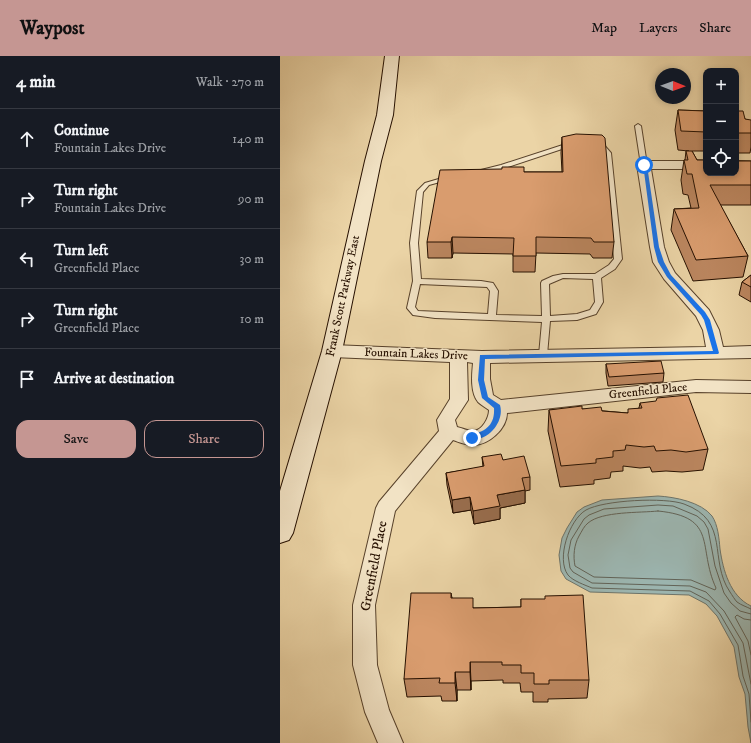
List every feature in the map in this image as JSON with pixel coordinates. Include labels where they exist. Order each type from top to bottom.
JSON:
[{"type":"main road","name":"Frank Scott Parkway East","points":[[280,533],[332,351],[345,284],[385,115],[392,56]]},
{"type":"street","points":[[703,165],[644,165],[656,247],[661,262],[669,276],[707,320],[716,353]]},
{"type":"street","name":"Fountain Lakes Drive","points":[[332,351],[482,357],[751,352]]},
{"type":"street","points":[[458,356],[459,400],[446,420],[449,432],[472,438],[482,436],[491,428],[498,417],[498,407],[485,398],[481,380],[482,357]]},
{"type":"street","name":"Greenfield Place","points":[[498,407],[696,386],[751,387]]},
{"type":"street","name":"Greenfield Place","points":[[391,743],[377,712],[365,665],[364,605],[386,508],[449,432]]},
{"type":"lane","points":[[638,126],[644,165]]},
{"type":"lane","points":[[474,173],[503,167],[555,149],[585,142],[602,146],[608,153],[618,259],[612,267],[597,276],[558,276],[545,283],[546,320],[543,355]]},
{"type":"lane","points":[[460,176],[427,184],[420,191],[414,243],[417,281],[411,308],[416,313],[546,320],[577,317],[593,312],[599,302],[597,276]]},
{"type":"lane","points":[[417,281],[481,283],[490,285],[494,291],[492,318]]},
{"type":"water","points":[[658,496],[687,501],[701,507],[712,516],[717,527],[721,557],[729,582],[738,596],[751,606],[751,743],[745,694],[739,677],[734,647],[717,616],[706,604],[689,595],[590,592],[566,579],[561,571],[559,555],[562,538],[577,512],[584,507],[602,500]]},
{"type":"building","points":[[678,110],[703,111],[703,132],[681,131]]},
{"type":"building","points":[[739,111],[743,111],[745,119],[751,120],[751,133],[739,133]]},
{"type":"building","points":[[576,134],[602,135],[605,138],[614,242],[594,242],[591,238],[536,237],[536,256],[513,256],[514,238],[452,237],[451,242],[427,242],[440,170],[502,169],[502,167],[524,167],[524,172],[563,172],[562,137]]},
{"type":"building","points":[[686,151],[692,151],[697,160],[703,160],[703,176],[739,176],[739,161],[751,161],[751,185],[710,185],[748,256],[696,260],[674,209],[699,208],[692,174],[687,174],[684,160],[688,160]]},
{"type":"building","points":[[751,275],[751,287],[742,282]]},
{"type":"building","points":[[661,361],[664,373],[609,377],[606,364]]},
{"type":"building","points":[[688,395],[708,449],[686,452],[671,450],[656,451],[654,446],[644,447],[626,445],[625,450],[613,451],[613,457],[596,459],[596,463],[561,466],[549,410],[582,406],[582,409],[601,407],[602,411],[628,413],[628,409],[642,408],[640,403],[656,401],[657,398]]},
{"type":"building","points":[[501,454],[503,460],[524,456],[530,477],[522,478],[525,490],[497,495],[500,506],[473,511],[470,497],[452,500],[446,473],[484,466],[482,457]]},
{"type":"building","points":[[411,593],[451,593],[451,598],[473,598],[473,608],[521,607],[521,599],[545,599],[545,596],[583,595],[589,680],[549,680],[549,684],[534,684],[534,673],[521,673],[521,665],[502,665],[502,662],[470,662],[470,672],[455,672],[455,683],[439,683],[440,678],[404,679]]},
{"type":"route","points":[[472,438],[482,436],[491,428],[498,417],[498,407],[485,398],[481,380],[482,357],[716,353],[711,330],[707,320],[669,276],[661,262],[656,247],[644,165]]}]
